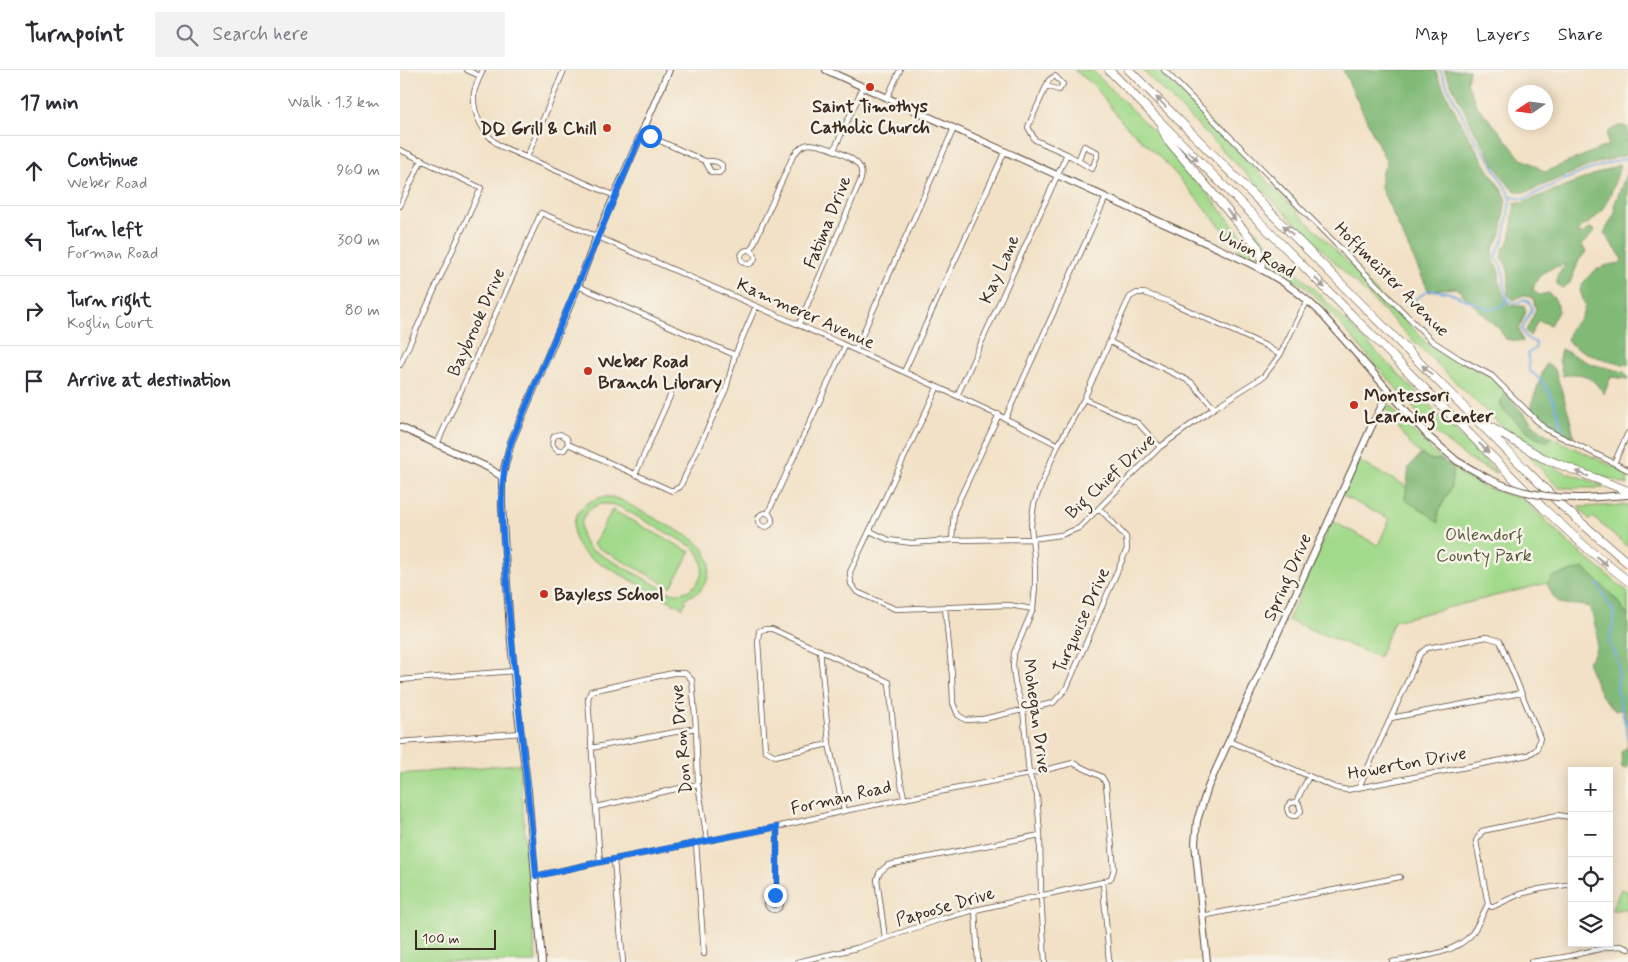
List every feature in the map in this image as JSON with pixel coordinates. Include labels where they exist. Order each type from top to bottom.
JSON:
[{"type":"highway","points":[[1109,70],[1543,508],[1589,550],[1628,581]]},
{"type":"highway","points":[[1129,70],[1562,506],[1628,563]]},
{"type":"highway","points":[[1159,122],[1167,139],[1258,247],[1262,253],[1261,269]]},
{"type":"highway","points":[[1474,417],[1543,458],[1628,491]]},
{"type":"main road","points":[[542,962],[528,784],[514,671],[502,516],[502,477],[511,442],[669,70]]},
{"type":"main road","name":"Union Road","points":[[829,71],[1261,269],[1283,282],[1308,300],[1329,322],[1435,443],[1466,467],[1504,486],[1536,495],[1584,498],[1628,495]]},
{"type":"main road","name":"Spring Drive","points":[[1202,916],[1195,843],[1200,809],[1374,421],[1389,392]]},
{"type":"main road","points":[[400,427],[502,477]]},
{"type":"main road","points":[[1202,916],[1207,962]]},
{"type":"street","points":[[467,70],[480,76]]},
{"type":"street","points":[[483,70],[474,93],[475,108],[481,126],[490,138],[527,157],[615,196]]},
{"type":"street","points":[[527,157],[564,70]]},
{"type":"street","points":[[887,98],[900,70]]},
{"type":"street","name":"Hoffmeister Avenue","points":[[1164,70],[1432,341],[1492,376],[1545,429],[1628,470]]},
{"type":"street","points":[[1046,86],[1028,127],[1035,140],[1067,154],[1078,161],[1092,169],[1097,152],[1084,146],[1078,161]]},
{"type":"street","name":"Fatima Drive","points":[[798,324],[860,182],[862,171],[859,166],[834,150],[863,87]]},
{"type":"street","points":[[856,349],[954,128]]},
{"type":"street","points":[[642,133],[705,162]]},
{"type":"street","points":[[752,250],[793,156],[803,145],[813,144],[834,150]]},
{"type":"street","points":[[400,150],[481,188],[400,365]]},
{"type":"street","points":[[904,372],[1005,151]]},
{"type":"street","name":"Kay Lane","points":[[957,396],[1067,154]]},
{"type":"street","points":[[400,206],[422,159]]},
{"type":"street","points":[[1006,417],[1106,197]]},
{"type":"street","name":"Kammerer Avenue","points":[[541,213],[845,346],[856,349],[937,388],[1006,417],[1058,445]]},
{"type":"street","name":"Baybrook Drive","points":[[437,444],[541,213]]},
{"type":"street","points":[[578,286],[735,356]]},
{"type":"street","name":"Mohegan Drive","points":[[1046,962],[1037,795],[1030,774],[1023,710],[1014,683],[1014,653],[1033,609],[1035,568],[1031,526],[1034,504],[1045,474],[1058,445],[1084,399],[1130,297],[1137,293],[1144,293],[1170,302],[1266,346],[1280,355]]},
{"type":"street","name":"Big Chief Drive","points":[[870,531],[889,540],[912,543],[952,540],[1031,539],[1061,535],[1080,528],[1160,447],[1214,408],[1264,376],[1280,355],[1308,300]]},
{"type":"street","points":[[568,444],[672,492],[680,487],[726,389],[735,356],[756,306]]},
{"type":"street","points":[[1110,342],[1191,382],[1214,408]]},
{"type":"street","points":[[768,513],[845,346]]},
{"type":"street","points":[[937,388],[850,576],[851,584],[857,592],[895,609],[1009,605],[1033,609]]},
{"type":"street","points":[[635,475],[671,394]]},
{"type":"street","points":[[1084,399],[1138,423],[1160,447]]},
{"type":"street","points":[[952,540],[954,511],[999,414]]},
{"type":"street","points":[[1614,463],[1628,432]]},
{"type":"street","name":"Turquoise Drive","points":[[945,608],[954,709],[958,715],[966,720],[974,721],[1053,703],[1066,689],[1127,549],[1126,537],[1100,509]]},
{"type":"street","points":[[829,744],[775,756],[765,750],[763,742],[759,631],[772,629],[889,682],[896,757],[904,798]]},
{"type":"street","points":[[1360,787],[1391,718],[1420,654],[1426,648],[1487,637],[1500,641],[1521,693],[1391,718]]},
{"type":"street","points":[[820,650],[829,744],[844,811]]},
{"type":"street","points":[[400,680],[514,671]]},
{"type":"street","name":"Don Ron Drive","points":[[591,748],[588,700],[591,691],[673,673],[685,673],[692,680],[698,784],[707,840]]},
{"type":"street","name":"Howerton Drive","points":[[1229,741],[1336,788],[1347,790],[1528,755],[1538,749],[1540,738],[1521,693]]},
{"type":"street","points":[[600,862],[591,748],[696,728]]},
{"type":"street","points":[[400,742],[521,733]]},
{"type":"street","name":"Forman Road","points":[[536,876],[777,827],[904,798],[1030,774],[1072,763],[1102,777],[1106,784],[1114,869],[1111,878],[1102,882]]},
{"type":"street","points":[[1296,802],[1309,776]]},
{"type":"street","points":[[596,807],[698,784]]},
{"type":"street","points":[[1392,962],[1433,954],[1456,947],[1472,934],[1488,904],[1476,841],[1482,831],[1558,815],[1568,818]]},
{"type":"street","points":[[775,895],[777,884],[777,827]]},
{"type":"street","points":[[885,938],[877,880],[880,872],[888,865],[1040,835]]},
{"type":"street","points":[[696,843],[704,954]]},
{"type":"street","points":[[614,860],[623,962]]},
{"type":"street","points":[[1202,916],[1400,877]]},
{"type":"street","points":[[1102,882],[1109,962]]},
{"type":"street","name":"Papoose Drive","points":[[797,962],[857,948],[975,910],[1102,882]]},
{"type":"street","points":[[1488,904],[1492,907],[1520,894],[1568,885]]},
{"type":"street","points":[[975,910],[978,962]]},
{"type":"street","points":[[1532,962],[1565,959],[1608,947],[1620,946],[1628,949]]},
{"type":"green space","points":[[1074,70],[1092,70],[1168,146],[1249,244],[1249,248],[1256,253],[1255,258],[1243,253],[1169,166],[1123,123],[1093,84]]},
{"type":"green space","points":[[1142,70],[1158,70],[1428,344],[1446,356],[1486,374],[1496,382],[1506,394],[1500,403],[1504,411],[1536,438],[1547,441],[1550,437],[1627,473],[1628,485],[1557,461],[1529,447],[1510,434],[1449,376]]},
{"type":"green space","points":[[1343,70],[1435,70],[1450,103],[1506,197],[1501,234],[1493,249],[1494,262],[1499,272],[1499,283],[1505,299],[1511,306],[1524,306],[1526,311],[1519,329],[1523,342],[1506,339],[1499,329],[1456,288],[1429,292],[1381,188],[1381,174],[1387,163]]},
{"type":"green space","points":[[1444,70],[1469,70],[1467,82],[1476,105],[1521,159],[1545,172],[1608,145],[1607,133],[1620,126],[1628,128],[1628,151],[1626,155],[1596,163],[1527,192],[1518,192],[1510,187],[1478,137]]},
{"type":"green space","points":[[1621,164],[1603,209],[1590,222],[1582,226],[1578,233],[1582,234],[1590,228],[1595,231],[1582,245],[1586,252],[1579,260],[1570,283],[1562,288],[1557,284],[1557,276],[1566,264],[1545,272],[1535,284],[1533,290],[1539,295],[1549,293],[1555,299],[1559,310],[1550,325],[1538,320],[1530,336],[1526,331],[1536,310],[1533,298],[1523,295],[1514,300],[1508,295],[1508,271],[1501,258],[1503,249],[1510,240],[1515,203],[1522,203]]},
{"type":"green space","points":[[1628,169],[1628,365],[1596,357],[1567,341],[1570,329],[1582,316],[1585,306],[1580,290],[1583,283],[1601,267],[1621,263],[1622,258],[1604,233],[1615,213],[1614,206]]},
{"type":"green space","points":[[1218,193],[1496,473],[1486,469],[1452,446],[1428,425],[1322,303],[1303,285],[1268,264],[1264,248]]},
{"type":"green space","points":[[1561,349],[1591,364],[1624,372],[1628,379],[1611,377],[1604,394],[1587,377],[1576,374],[1563,376],[1559,359]]},
{"type":"green space","points":[[1546,363],[1555,370],[1574,437],[1542,421],[1533,411],[1531,405]]},
{"type":"green space","points":[[1506,394],[1535,426],[1550,437],[1548,442],[1536,438],[1504,411],[1500,403]]},
{"type":"green space","points":[[1387,403],[1442,460],[1423,456],[1410,444],[1383,405]]},
{"type":"green space","points":[[1421,454],[1431,460],[1442,460],[1453,467],[1451,487],[1438,513],[1438,523],[1427,513],[1405,500],[1409,467]]},
{"type":"green space","points":[[1529,454],[1559,470],[1602,485],[1604,488],[1559,488],[1534,462]]},
{"type":"green space","name":"Ohlendorf County Park","points":[[1358,461],[1442,505],[1451,487],[1453,467],[1462,475],[1485,487],[1524,500],[1573,547],[1628,592],[1628,616],[1614,597],[1588,573],[1394,621],[1379,657],[1288,620],[1332,521],[1378,545],[1390,519],[1343,496]]},
{"type":"green space","points":[[602,497],[612,497],[621,500],[693,539],[704,549],[710,563],[708,578],[700,591],[684,599],[686,601],[683,608],[590,558],[581,550],[573,533],[577,515],[591,501]],"holes":[[[611,504],[693,547],[702,563],[702,571],[694,586],[688,591],[679,593],[669,592],[590,549],[582,536],[581,529],[584,516],[595,506]]]},
{"type":"green space","points":[[1628,505],[1628,547],[1593,517],[1590,520],[1578,507]]},
{"type":"green space","points":[[612,510],[690,552],[671,587],[593,545]]},
{"type":"green space","points":[[1584,568],[1614,597],[1628,616],[1628,746],[1624,709],[1615,711],[1601,695],[1587,662],[1592,656],[1597,643],[1596,629],[1589,607],[1559,602],[1551,593],[1547,583],[1554,576]]},
{"type":"green space","points":[[1628,746],[1628,768],[1622,768],[1621,752]]},
{"type":"green space","points":[[519,764],[536,962],[400,962],[400,774]]},
{"type":"green space","points":[[1621,889],[1628,892],[1628,908],[1613,911]]},
{"type":"waterway","points":[[1440,70],[1475,140],[1487,156],[1511,197],[1525,199],[1575,175],[1628,158]]},
{"type":"waterway","points":[[1511,197],[1504,239],[1496,258],[1503,272],[1505,291],[1509,300],[1512,303],[1519,303],[1523,299],[1530,302],[1532,309],[1522,329],[1527,338],[1536,343],[1535,349],[1528,353],[1529,370],[1540,380],[1549,393],[1558,413],[1563,434]]},
{"type":"waterway","points":[[1407,305],[1429,290],[1447,292],[1489,309],[1504,306],[1507,298]]},
{"type":"waterway","points":[[1597,583],[1615,614],[1609,642],[1619,664],[1617,690],[1628,737]]},
{"type":"place","name":"Saint Timothys Catholic Church","points":[[870,87]]},
{"type":"place","name":"DQ Grill & Chill","points":[[607,128]]},
{"type":"place","name":"Weber Road Branch Library","points":[[588,371]]},
{"type":"place","name":"Montessori Learning Center","points":[[1354,405]]},
{"type":"place","name":"Bayless School","points":[[544,594]]},
{"type":"route","points":[[650,136],[642,133],[597,236],[578,286],[511,442],[502,477],[502,506],[510,631],[536,876],[777,827],[777,884],[775,895]]}]
